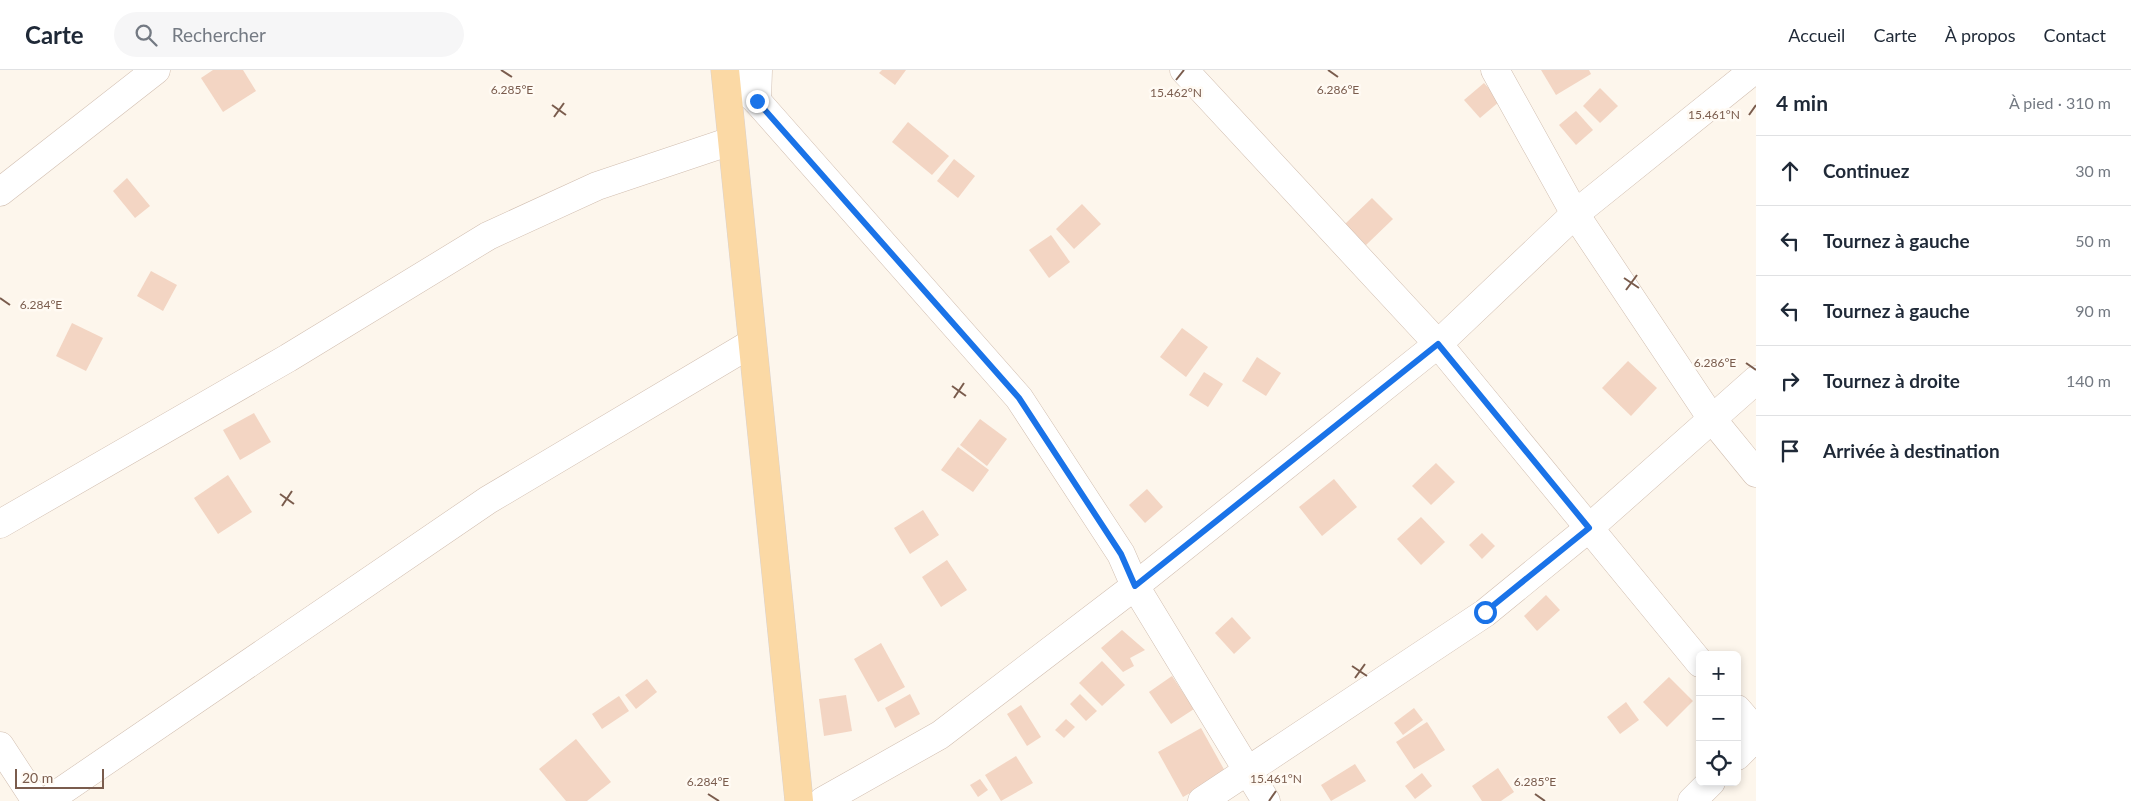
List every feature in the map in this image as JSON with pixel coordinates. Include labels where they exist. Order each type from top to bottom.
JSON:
[{"type":"main road","points":[[726,70],[731,141],[799,801]]},
{"type":"street","points":[[0,192],[156,70]]},
{"type":"street","points":[[726,70],[757,101],[1019,398],[1121,554],[1135,586],[1266,801]]},
{"type":"street","points":[[757,101],[758,70]]},
{"type":"street","points":[[1184,70],[1438,344],[1696,658]]},
{"type":"street","points":[[1495,70],[1575,214],[1712,419],[1756,473]]},
{"type":"street","points":[[823,801],[940,735],[1135,586],[1438,344],[1575,214],[1754,70]]},
{"type":"street","points":[[0,524],[288,358],[488,236],[597,186],[731,141]]},
{"type":"street","points":[[47,801],[488,500],[752,342]]},
{"type":"street","points":[[1202,801],[1485,612],[1589,528],[1756,380]]},
{"type":"street","points":[[1741,713],[1756,731]]},
{"type":"street","points":[[1741,752],[1756,737]]},
{"type":"street","points":[[0,746],[36,801]]},
{"type":"street","points":[[1692,801],[1707,786]]},
{"type":"building","points":[[213,70],[243,70],[256,91],[223,112],[201,78]]},
{"type":"building","points":[[882,70],[906,70],[895,85],[879,73]]},
{"type":"building","points":[[1541,70],[1589,70],[1591,74],[1556,95]]},
{"type":"building","points":[[1484,83],[1500,101],[1480,118],[1464,100]]},
{"type":"building","points":[[1600,88],[1618,106],[1600,123],[1583,106]]},
{"type":"building","points":[[1576,111],[1593,130],[1576,145],[1559,125]]},
{"type":"building","points":[[908,122],[949,156],[932,175],[892,142]]},
{"type":"building","points":[[954,159],[975,176],[958,198],[937,181]]},
{"type":"building","points":[[127,178],[150,206],[135,218],[113,191]]},
{"type":"building","points":[[1372,198],[1393,219],[1366,245],[1345,224]]},
{"type":"building","points":[[1082,204],[1101,224],[1074,249],[1056,229]]},
{"type":"building","points":[[1051,235],[1070,262],[1049,278],[1029,250]]},
{"type":"building","points":[[151,271],[177,285],[163,311],[137,296]]},
{"type":"building","points":[[72,323],[103,338],[86,371],[56,356]]},
{"type":"building","points":[[1182,328],[1208,347],[1186,377],[1160,357]]},
{"type":"building","points":[[1257,357],[1281,373],[1266,396],[1242,381]]},
{"type":"building","points":[[1628,361],[1657,388],[1631,416],[1602,388]]},
{"type":"building","points":[[1204,372],[1223,384],[1208,407],[1189,395]]},
{"type":"building","points":[[254,413],[271,442],[240,460],[223,430]]},
{"type":"building","points":[[980,419],[1007,439],[987,466],[960,445]]},
{"type":"building","points":[[958,447],[989,470],[973,492],[941,470]]},
{"type":"building","points":[[1436,463],[1455,482],[1431,505],[1412,486]]},
{"type":"building","points":[[228,475],[252,512],[218,534],[194,498]]},
{"type":"building","points":[[1334,479],[1357,507],[1322,536],[1299,507]]},
{"type":"building","points":[[1147,489],[1163,507],[1145,523],[1129,505]]},
{"type":"building","points":[[923,510],[939,535],[910,554],[894,528]]},
{"type":"building","points":[[1421,517],[1445,542],[1421,565],[1397,539]]},
{"type":"building","points":[[1482,533],[1495,546],[1482,559],[1469,545]]},
{"type":"building","points":[[947,560],[967,590],[941,607],[922,577]]},
{"type":"building","points":[[1546,595],[1560,610],[1537,631],[1524,616]]},
{"type":"building","points":[[1232,617],[1251,638],[1234,654],[1215,633]]},
{"type":"building","points":[[1122,630],[1145,650],[1130,658],[1134,666],[1123,672],[1101,648]]},
{"type":"building","points":[[881,643],[905,687],[878,702],[854,659]]},
{"type":"building","points":[[1102,661],[1125,685],[1102,706],[1079,683]]},
{"type":"building","points":[[1172,676],[1194,709],[1171,724],[1149,692]]},
{"type":"building","points":[[1669,677],[1693,701],[1667,727],[1643,702]]},
{"type":"building","points":[[647,679],[657,692],[636,709],[625,695]]},
{"type":"building","points":[[910,694],[920,714],[895,728],[885,708]]},
{"type":"building","points":[[1080,694],[1097,711],[1086,721],[1070,704]]},
{"type":"building","points":[[846,695],[852,731],[824,736],[819,699]]},
{"type":"building","points":[[619,696],[629,711],[602,729],[592,714]]},
{"type":"building","points":[[1626,702],[1639,720],[1620,734],[1607,717]]},
{"type":"building","points":[[1021,705],[1041,737],[1027,746],[1007,714]]},
{"type":"building","points":[[1414,708],[1423,720],[1403,735],[1394,723]]},
{"type":"building","points":[[1066,719],[1075,727],[1064,738],[1055,730]]},
{"type":"building","points":[[1427,722],[1445,750],[1414,769],[1396,742]]},
{"type":"building","points":[[1201,728],[1226,773],[1183,797],[1158,752]]},
{"type":"building","points":[[576,739],[611,782],[587,801],[566,801],[539,769]]},
{"type":"building","points":[[1016,756],[1033,783],[1001,801],[985,775]]},
{"type":"building","points":[[1355,764],[1366,781],[1331,801],[1321,785]]},
{"type":"building","points":[[1498,768],[1514,792],[1501,801],[1482,801],[1472,786]]},
{"type":"building","points":[[1422,773],[1432,786],[1415,799],[1405,786]]},
{"type":"building","points":[[980,779],[988,790],[978,797],[970,785]]},
{"type":"route","points":[[757,101],[1019,398],[1121,554],[1135,586],[1438,344],[1589,528],[1485,612]]}]
